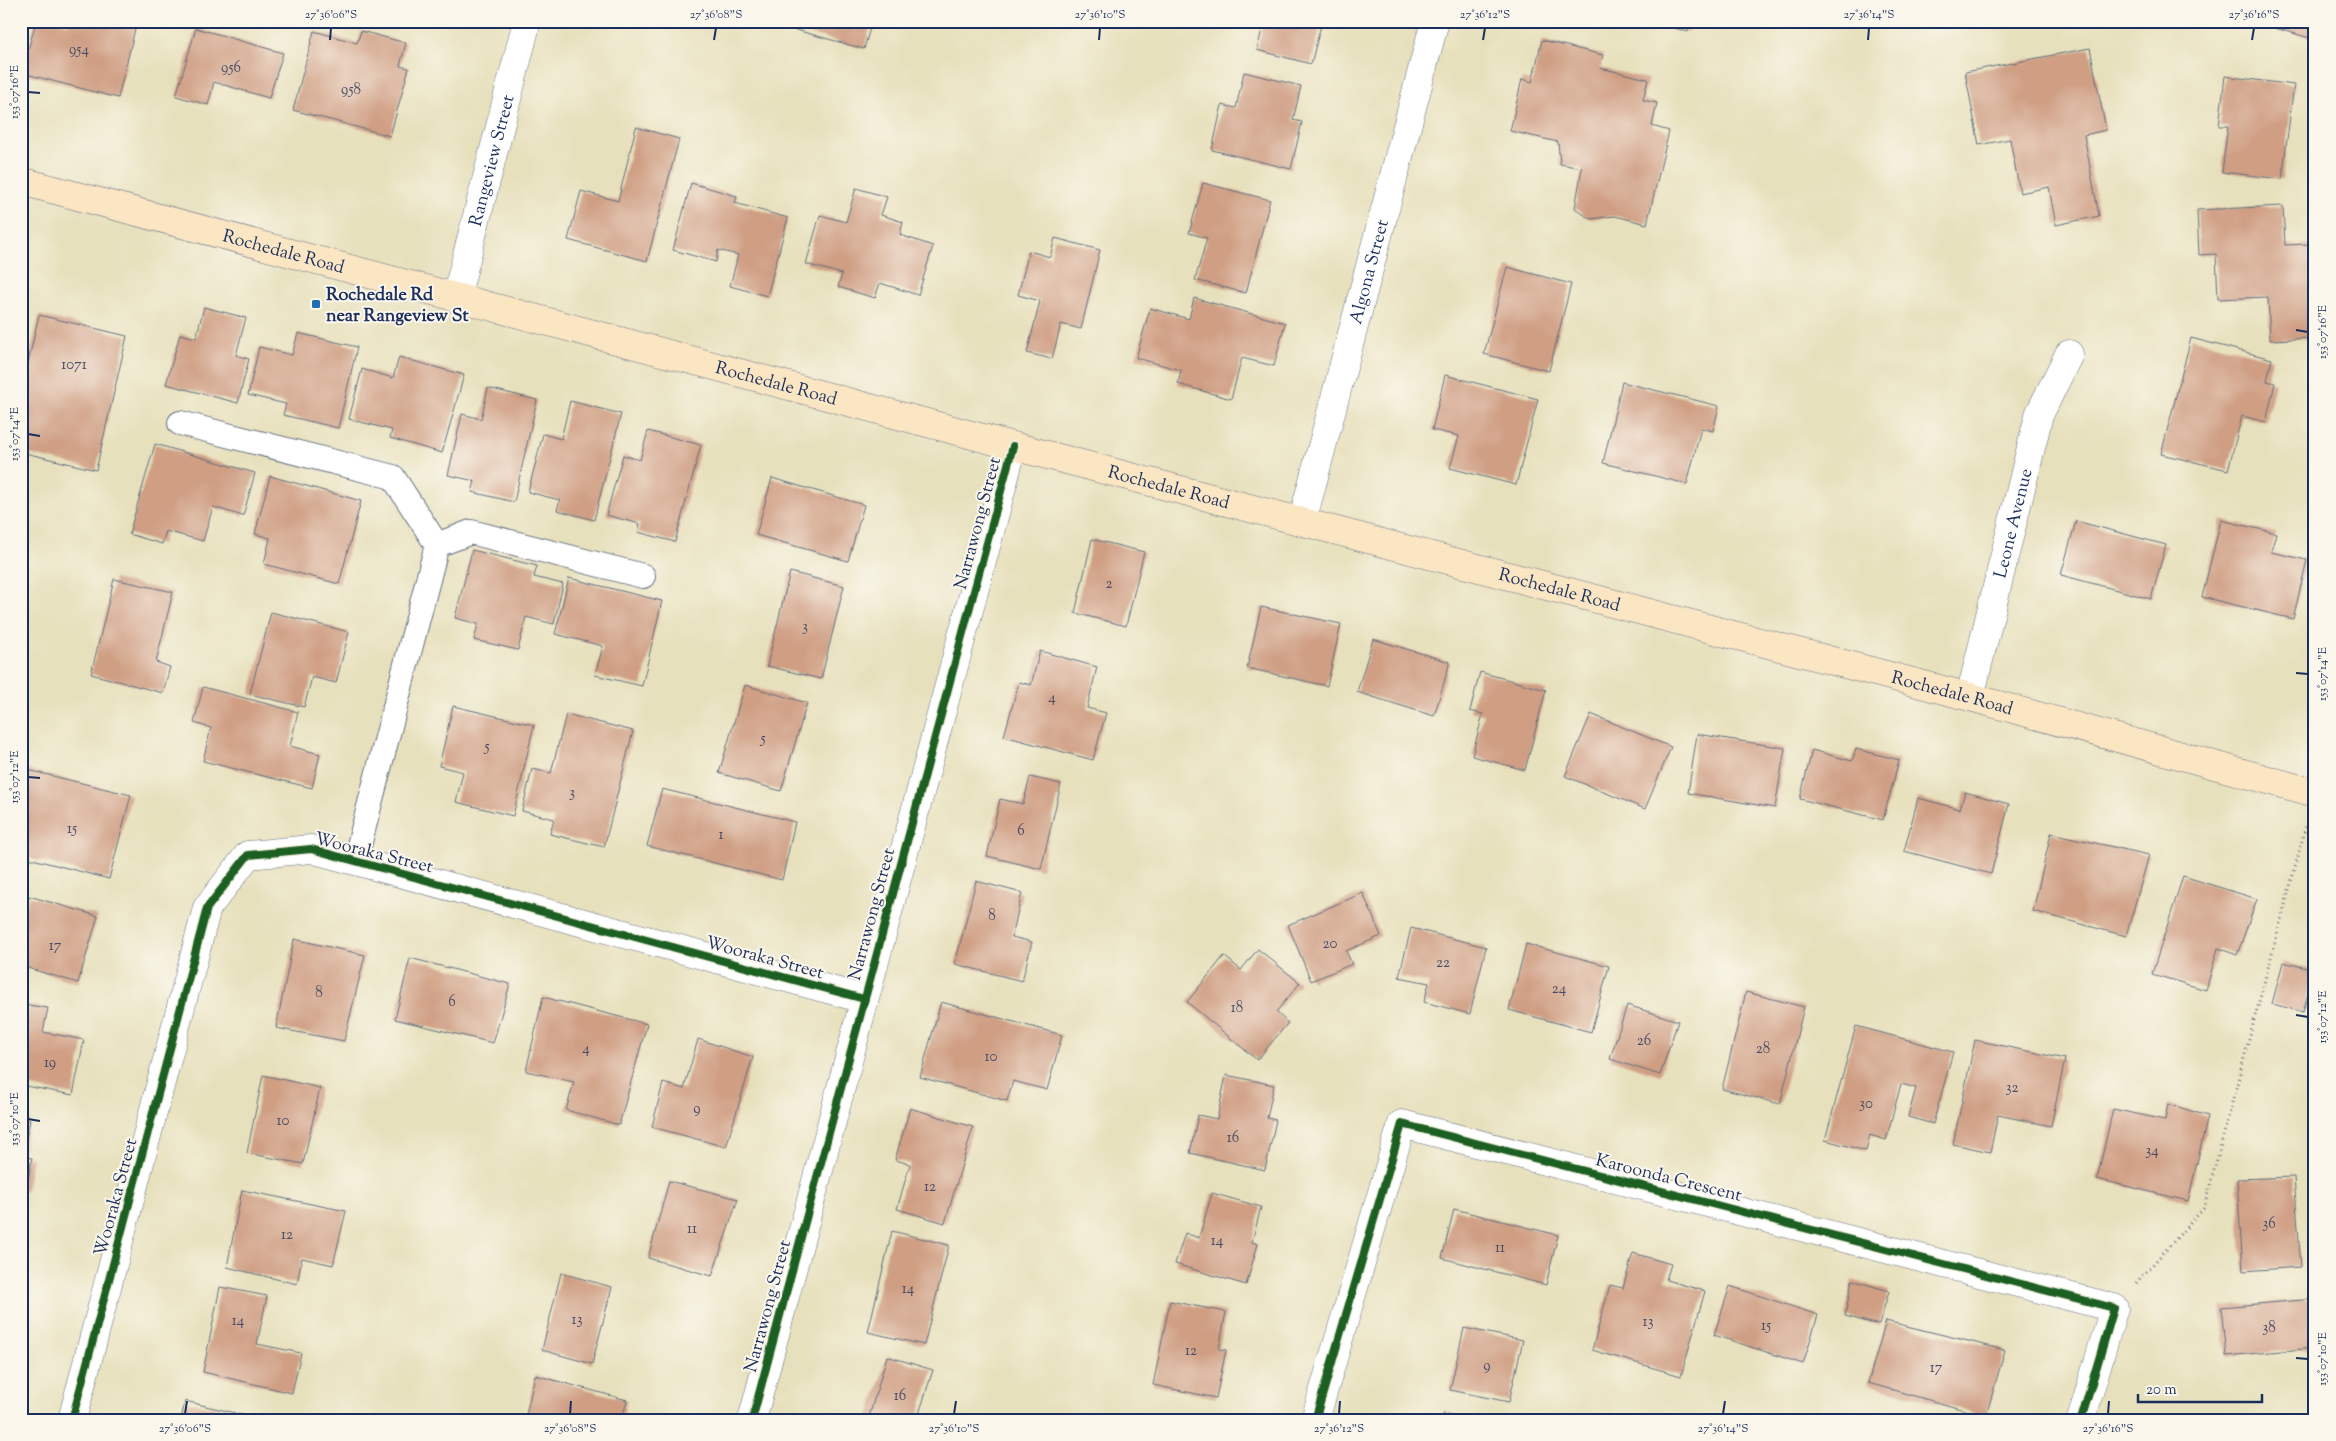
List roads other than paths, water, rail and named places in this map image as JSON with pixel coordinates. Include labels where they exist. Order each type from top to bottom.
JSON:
[{"type":"main road","name":"Rochedale Road","points":[[21,181],[1013,446],[1970,697],[2315,793]]},
{"type":"street","name":"Rangeview Street","points":[[456,298],[527,21]]},
{"type":"street","name":"Algona Street","points":[[1302,522],[1435,21]]},
{"type":"street","name":"Leone Avenue","points":[[1970,697],[2039,415],[2070,354]]},
{"type":"street","name":"Narrawong Street","points":[[752,1420],[1013,446]]},
{"type":"street","name":"Wooraka Street","points":[[72,1420],[207,908],[248,855],[311,848],[864,999]]},
{"type":"street","name":"Karoonda Crescent","points":[[1315,1420],[1402,1124],[2114,1308],[2081,1420]]},
{"type":"lane","points":[[180,423],[393,477],[437,545],[355,861]]},
{"type":"lane","points":[[437,545],[471,532],[643,576]]},
{"type":"place","name":"Rochedale Rd near Rangeview St","points":[[316,304]]}]
